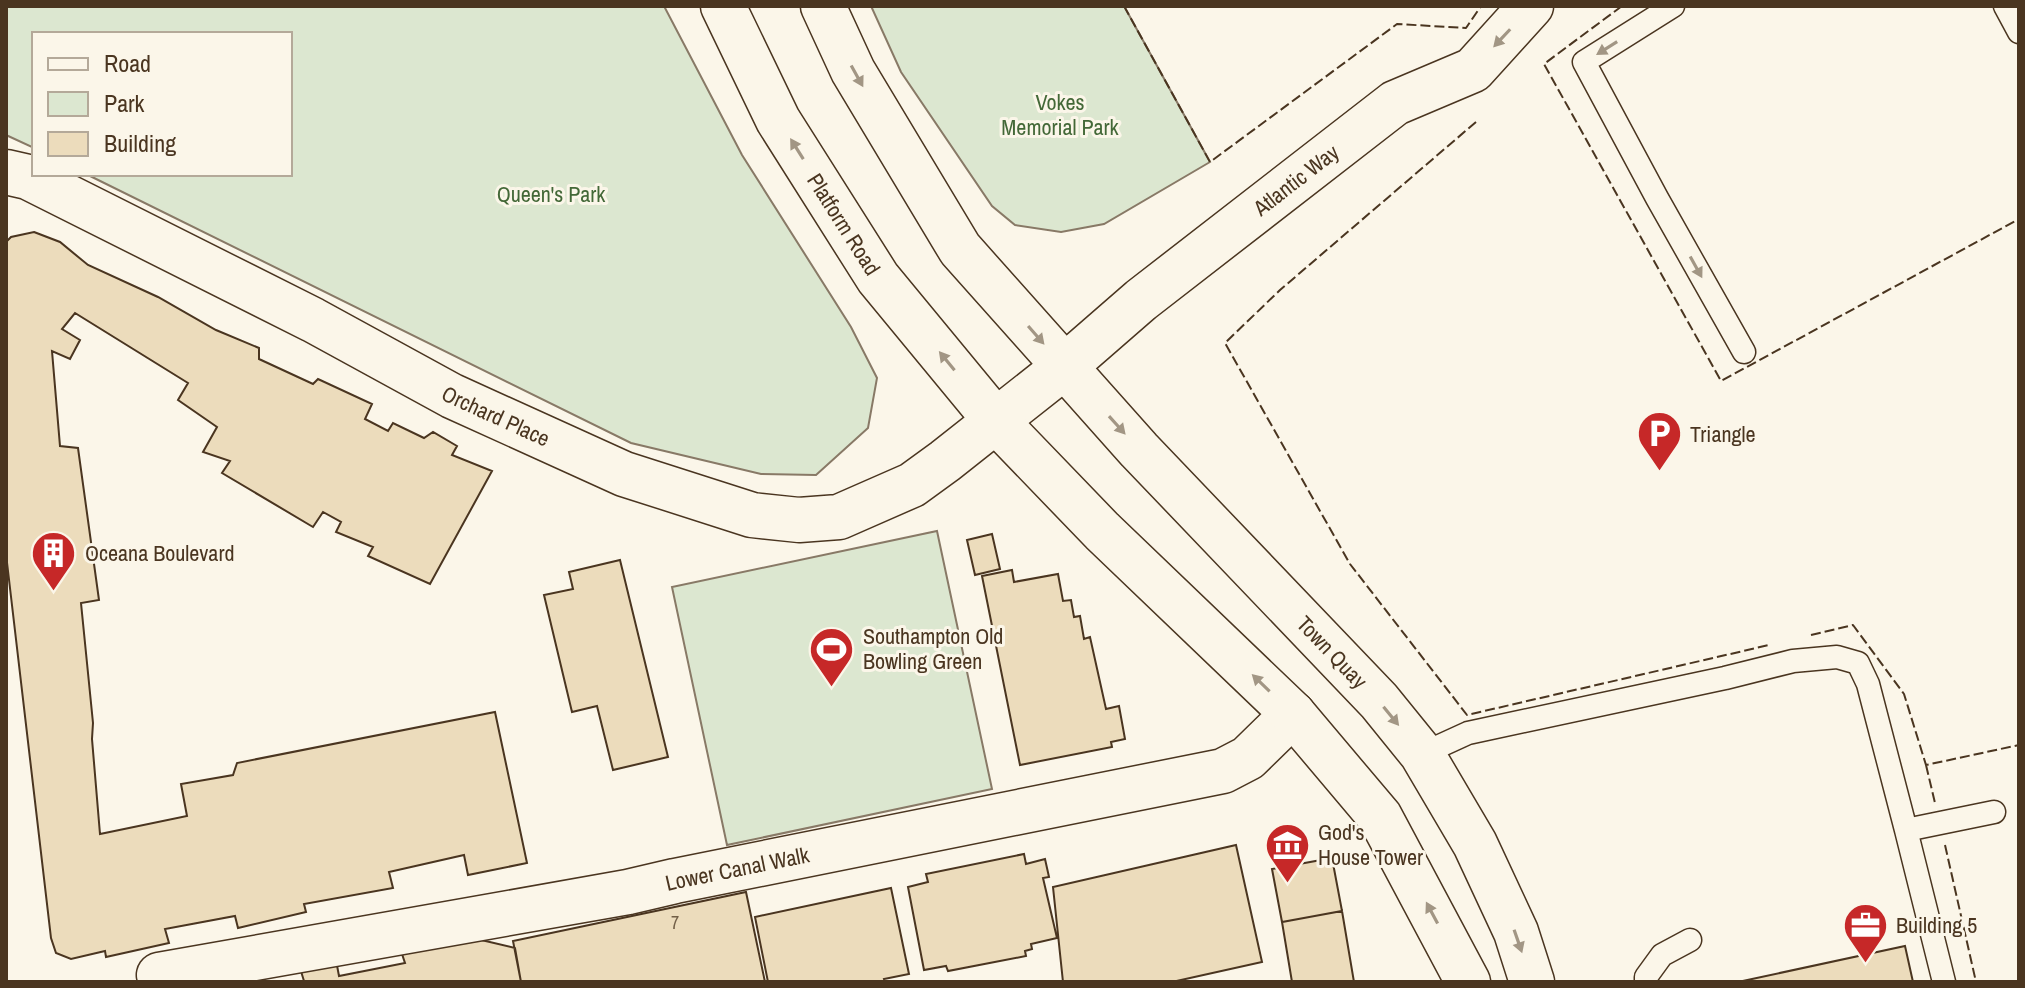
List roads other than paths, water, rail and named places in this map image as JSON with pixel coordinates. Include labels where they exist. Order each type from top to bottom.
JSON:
[{"type":"street","name":"Platform Road","points":[[723,6],[778,120],[878,278],[996,421]]},
{"type":"street","points":[[823,6],[853,71],[960,249],[1064,367]]},
{"type":"street","name":"Atlantic Way","points":[[996,421],[1141,300],[1395,103],[1473,70],[1531,6]]},
{"type":"street","name":"Orchard Place","points":[[6,172],[28,177],[313,320],[452,396],[624,474],[752,515],[799,520],[839,517],[912,485],[996,421]]},
{"type":"street","name":"Town Quay","points":[[1064,367],[1379,701],[1422,754],[1475,844],[1516,932],[1532,982]]},
{"type":"street","points":[[996,421],[1102,531],[1293,714],[1380,817],[1468,982]]},
{"type":"street","name":"Lower Canal Walk","points":[[159,975],[628,892],[1223,771],[1248,758],[1293,714]]},
{"type":"lane","points":[[1673,6],[1584,62],[1744,352]]},
{"type":"lane","points":[[2005,6],[2019,32]]},
{"type":"lane","points":[[1422,754],[1468,733],[1793,661],[1837,657],[1858,663],[1868,684],[1944,982]]},
{"type":"lane","points":[[1906,830],[1994,812]]},
{"type":"lane","points":[[1646,982],[1646,977],[1662,955],[1690,940]]},
{"type":"place","name":"Triangle","points":[[1659,473]]},
{"type":"place","name":"Oceana Boulevard","points":[[54,592]]},
{"type":"place","name":"Southampton Old Bowling Green","points":[[832,688]]},
{"type":"place","name":"God's House Tower","points":[[1287,884]]},
{"type":"place","name":"Building 5","points":[[1865,964]]},
{"type":"park label","name":"Vokes Memorial Park","points":[[1060,114]]},
{"type":"park label","name":"Queen's Park","points":[[551,194]]}]
